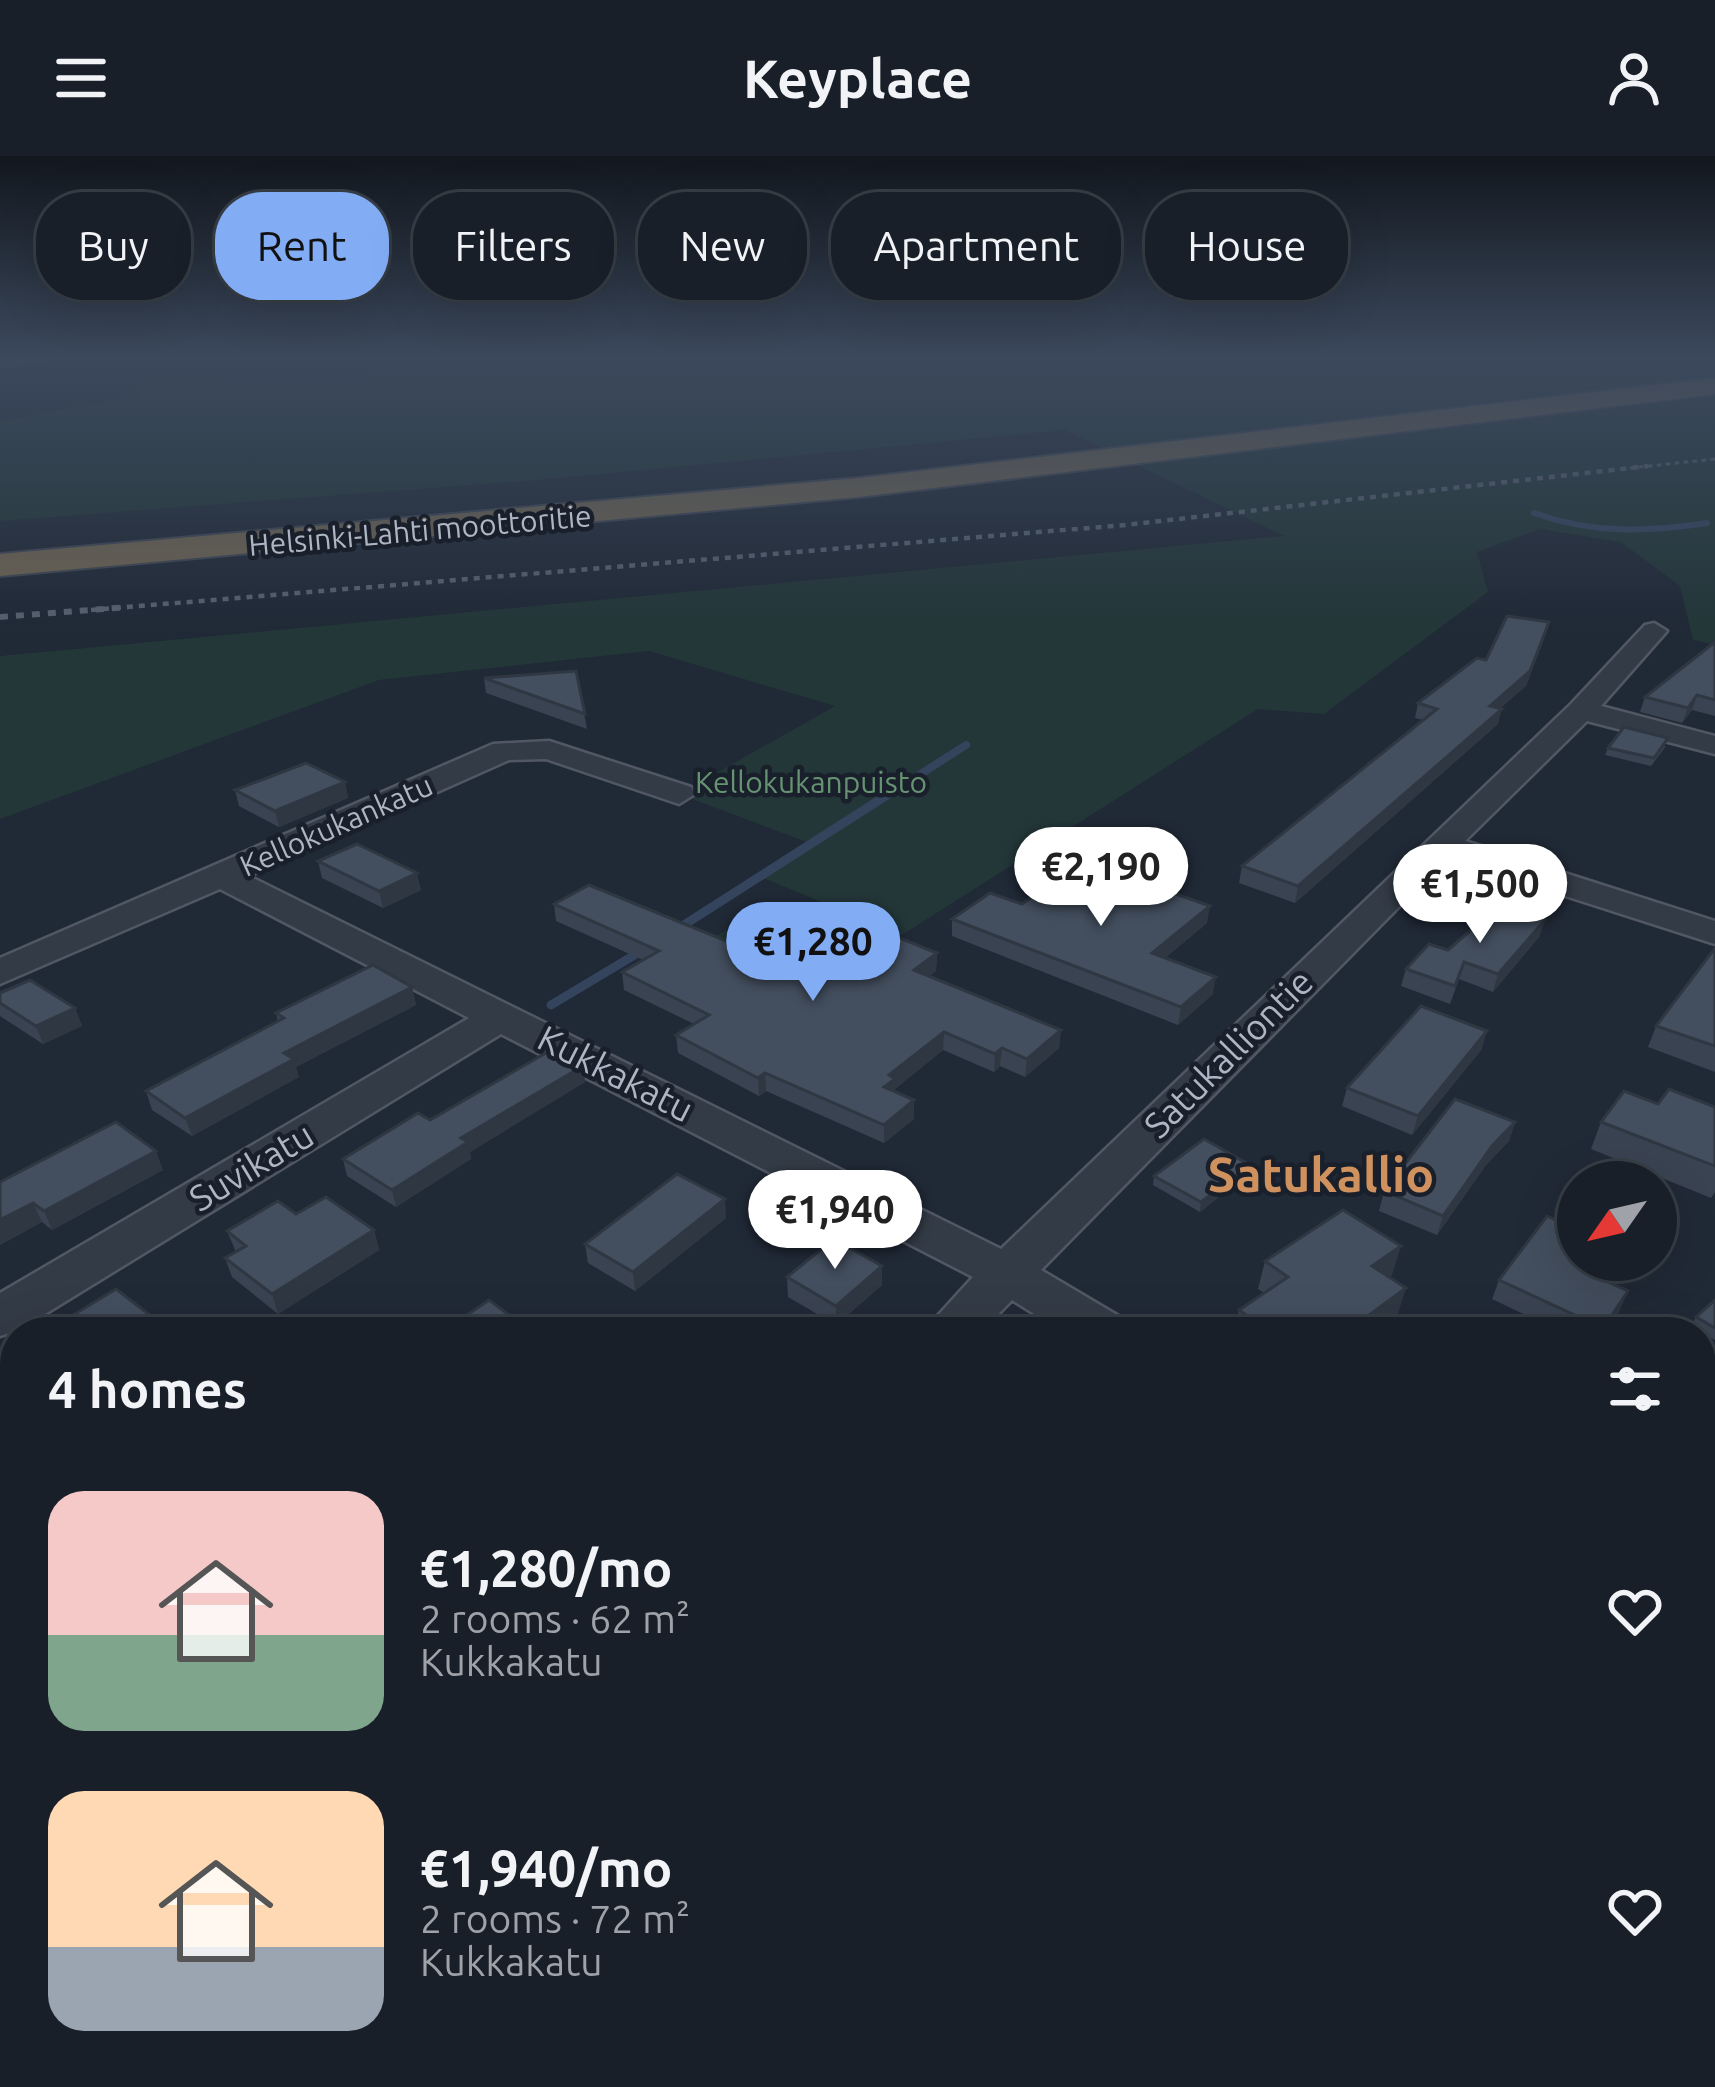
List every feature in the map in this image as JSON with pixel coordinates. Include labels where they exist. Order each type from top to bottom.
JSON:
[{"type":"highway","name":"Helsinki-Lahti moottoritie","points":[[0,541],[627,490],[1050,447]]},
{"type":"highway","points":[[1198,453],[1243,447]]},
{"type":"highway","points":[[1198,453],[1269,447]]},
{"type":"highway","name":"Helsinki-Lahti moottoritie","points":[[0,565],[668,508],[1198,453]]},
{"type":"street","name":"Satukalliontie","points":[[965,1317],[1209,1069],[1581,710],[1654,631]]},
{"type":"street","points":[[1581,710],[1715,745]]},
{"type":"street","name":"Kellokukankatu","points":[[0,972],[504,751],[549,750],[679,794]]},
{"type":"street","points":[[1441,844],[1715,933]]},
{"type":"street","name":"Kukkakatu","points":[[222,875],[1009,1274],[1079,1317]]},
{"type":"street","name":"Suvikatu","points":[[0,1317],[503,1015]]},
{"type":"green space","points":[[0,447],[884,447],[536,480],[0,521]]},
{"type":"green space","name":"Kellokukanpuisto","points":[[1100,447],[1715,447],[1715,645],[1693,640],[1680,586],[1621,542],[1540,529],[1477,552],[1488,592],[1324,714],[1258,709],[902,935],[763,878],[812,844],[679,794],[835,706],[649,651],[379,680],[0,819],[0,656],[1284,536]]},
{"type":"green space","points":[[771,902],[837,928],[766,975],[700,946]]},
{"type":"building","points":[[1507,616],[1549,622],[1530,671],[1490,706],[1502,709],[1298,886],[1242,866],[1437,709],[1418,703],[1477,658],[1486,660]]},
{"type":"building","points":[[1715,642],[1715,700],[1697,695],[1688,708],[1645,697]]},
{"type":"building","points":[[576,671],[585,714],[484,678]]},
{"type":"building","points":[[1624,727],[1668,738],[1654,758],[1608,748]]},
{"type":"building","points":[[306,763],[345,782],[275,811],[235,790]]},
{"type":"building","points":[[357,844],[417,873],[379,891],[318,861]]},
{"type":"building","points":[[1083,861],[1210,906],[1152,953],[1216,977],[1181,1007],[952,919],[990,893],[1022,904]]},
{"type":"building","points":[[589,885],[780,963],[853,919],[937,953],[914,970],[1061,1030],[1027,1059],[1002,1048],[995,1054],[944,1032],[889,1075],[895,1079],[884,1087],[914,1100],[884,1125],[765,1073],[758,1078],[676,1035],[709,1015],[622,972],[659,951],[554,904]]},
{"type":"building","points":[[1501,904],[1545,920],[1498,974],[1464,962],[1455,986],[1406,969],[1429,944],[1448,950]]},
{"type":"building","points":[[1715,948],[1715,1046],[1656,1026]]},
{"type":"building","points":[[373,965],[412,987],[284,1053],[294,1059],[185,1118],[146,1091],[284,1018],[276,1013]]},
{"type":"building","points":[[30,980],[75,1008],[36,1026],[0,1003],[0,993]]},
{"type":"building","points":[[1421,1006],[1487,1031],[1418,1116],[1347,1088]]},
{"type":"building","points":[[551,1050],[583,1066],[461,1138],[468,1142],[392,1190],[343,1159],[418,1113],[430,1120]]},
{"type":"building","points":[[1669,1089],[1715,1107],[1715,1166],[1601,1122],[1624,1091],[1658,1104]]},
{"type":"building","points":[[1455,1099],[1515,1122],[1492,1146],[1443,1216],[1384,1191]]},
{"type":"building","points":[[116,1122],[156,1151],[44,1211],[33,1203],[0,1220],[0,1182]]},
{"type":"building","points":[[1204,1139],[1250,1165],[1201,1202],[1154,1176]]},
{"type":"building","points":[[677,1174],[725,1199],[633,1272],[585,1244]]},
{"type":"building","points":[[326,1197],[374,1230],[272,1294],[225,1258],[246,1246],[227,1231],[278,1201],[296,1214]]},
{"type":"building","points":[[1343,1210],[1401,1246],[1372,1266],[1406,1288],[1366,1317],[1249,1317],[1239,1310],[1288,1277],[1265,1261]]},
{"type":"building","points":[[1547,1216],[1557,1221],[1557,1281],[1606,1281],[1628,1291],[1610,1317],[1579,1317],[1499,1280]]},
{"type":"building","points":[[834,1239],[882,1266],[836,1306],[787,1277]]},
{"type":"building","points":[[116,1289],[152,1317],[70,1317]]},
{"type":"building","points":[[489,1300],[512,1317],[464,1317]]},
{"type":"building","points":[[1715,1300],[1715,1317],[1696,1317]]},
{"type":"waterway","points":[[1534,513],[1577,525],[1620,529],[1707,523]]},
{"type":"waterway","points":[[902,786],[966,745]]},
{"type":"waterway","points":[[676,930],[906,783]]},
{"type":"waterway","points":[[551,1005],[643,950]]},
{"type":"railway","points":[[1628,468],[1715,459]]},
{"type":"railway","points":[[1628,468],[1648,466]]},
{"type":"railway","points":[[118,608],[1125,525],[1628,468]]},
{"type":"railway","points":[[1621,469],[1628,468]]},
{"type":"railway","points":[[118,608],[128,607]]},
{"type":"railway","points":[[0,617],[118,608]]},
{"type":"railway","points":[[91,610],[118,608]]},
{"type":"district","name":"Satukallio","points":[[1321,1174]]}]
